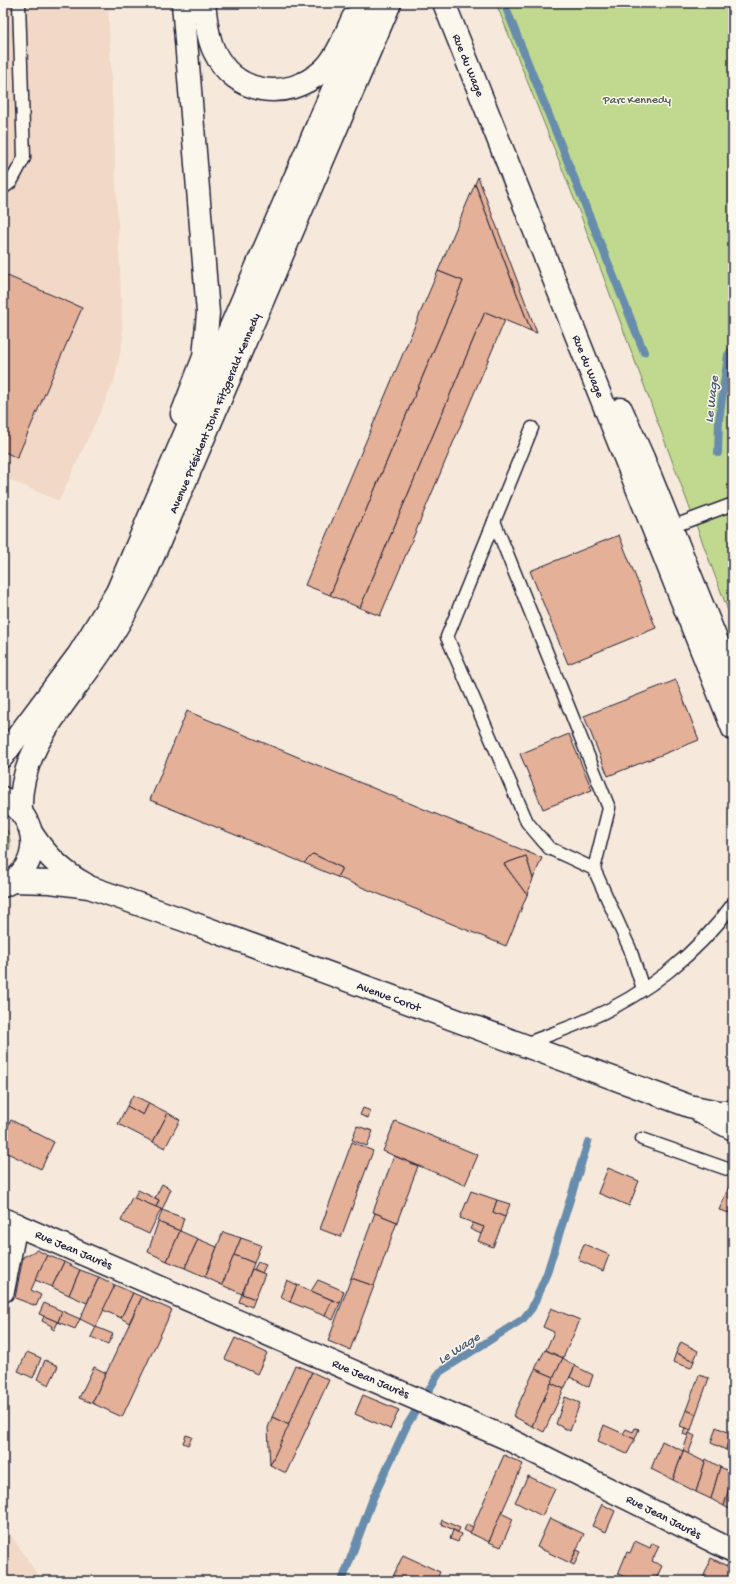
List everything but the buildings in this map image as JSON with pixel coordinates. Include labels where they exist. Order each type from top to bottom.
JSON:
[{"type":"street","points":[[117,592],[136,526],[200,370],[207,343],[208,313],[183,3]]},
{"type":"street","points":[[204,3],[209,38],[221,64],[230,75],[241,82],[263,90],[277,90],[301,84],[323,70],[336,52],[362,3]]},
{"type":"street","name":"Avenue Président John Fitzgerald Kennedy","points":[[3,756],[80,654],[117,592],[370,3]]},
{"type":"street","name":"Avenue Président John Fitzgerald Kennedy","points":[[21,811],[23,782],[36,746],[108,642],[142,580],[390,3]]},
{"type":"street","name":"Rue du Wage","points":[[444,3],[663,530],[733,681]]},
{"type":"street","name":"Rue du Wage","points":[[457,3],[597,356],[643,458],[663,530],[733,730]]},
{"type":"street","points":[[3,798],[21,811],[28,822],[32,834],[32,848],[28,861],[22,872],[7,884]]},
{"type":"street","name":"Avenue Corot","points":[[32,834],[52,860],[73,878],[89,887],[184,920],[689,1106],[733,1129]]},
{"type":"street","name":"Avenue Corot","points":[[7,884],[43,881],[89,887]]},
{"type":"street","name":"Avenue Corot","points":[[689,1106],[718,1112],[733,1112]]},
{"type":"street","points":[[3,1291],[9,1222]]},
{"type":"street","name":"Rue Jean Jaurès","points":[[9,1222],[513,1441],[733,1551]]},
{"type":"lane","points":[[3,188],[11,182],[24,158],[19,3]]},
{"type":"lane","points":[[532,428],[447,637],[527,822],[549,848],[594,869]]},
{"type":"lane","points":[[663,530],[733,504]]},
{"type":"lane","points":[[494,521],[610,808],[594,869],[630,949],[643,989]]},
{"type":"lane","points":[[523,1045],[589,1019],[643,989],[682,959],[701,942],[733,904]]},
{"type":"lane","points":[[642,1139],[733,1171]]},
{"type":"shaded area","points":[[3,3],[108,3],[123,339],[114,382],[59,501],[3,477]]},
{"type":"shaded area","points":[[3,1523],[42,1581],[3,1581]]},
{"type":"green space","name":"Parc Kennedy","points":[[496,3],[733,3],[733,624],[579,211]]},
{"type":"green space","points":[[3,825],[10,838],[10,847],[3,860]]},
{"type":"waterway","points":[[504,3],[644,352]]},
{"type":"waterway","name":"Le Wage","points":[[718,453],[719,420],[728,355],[733,348]]},
{"type":"waterway","name":"Le Wage","points":[[342,1581],[373,1498],[407,1425],[440,1372],[523,1319],[532,1308],[547,1273],[588,1142]]}]
